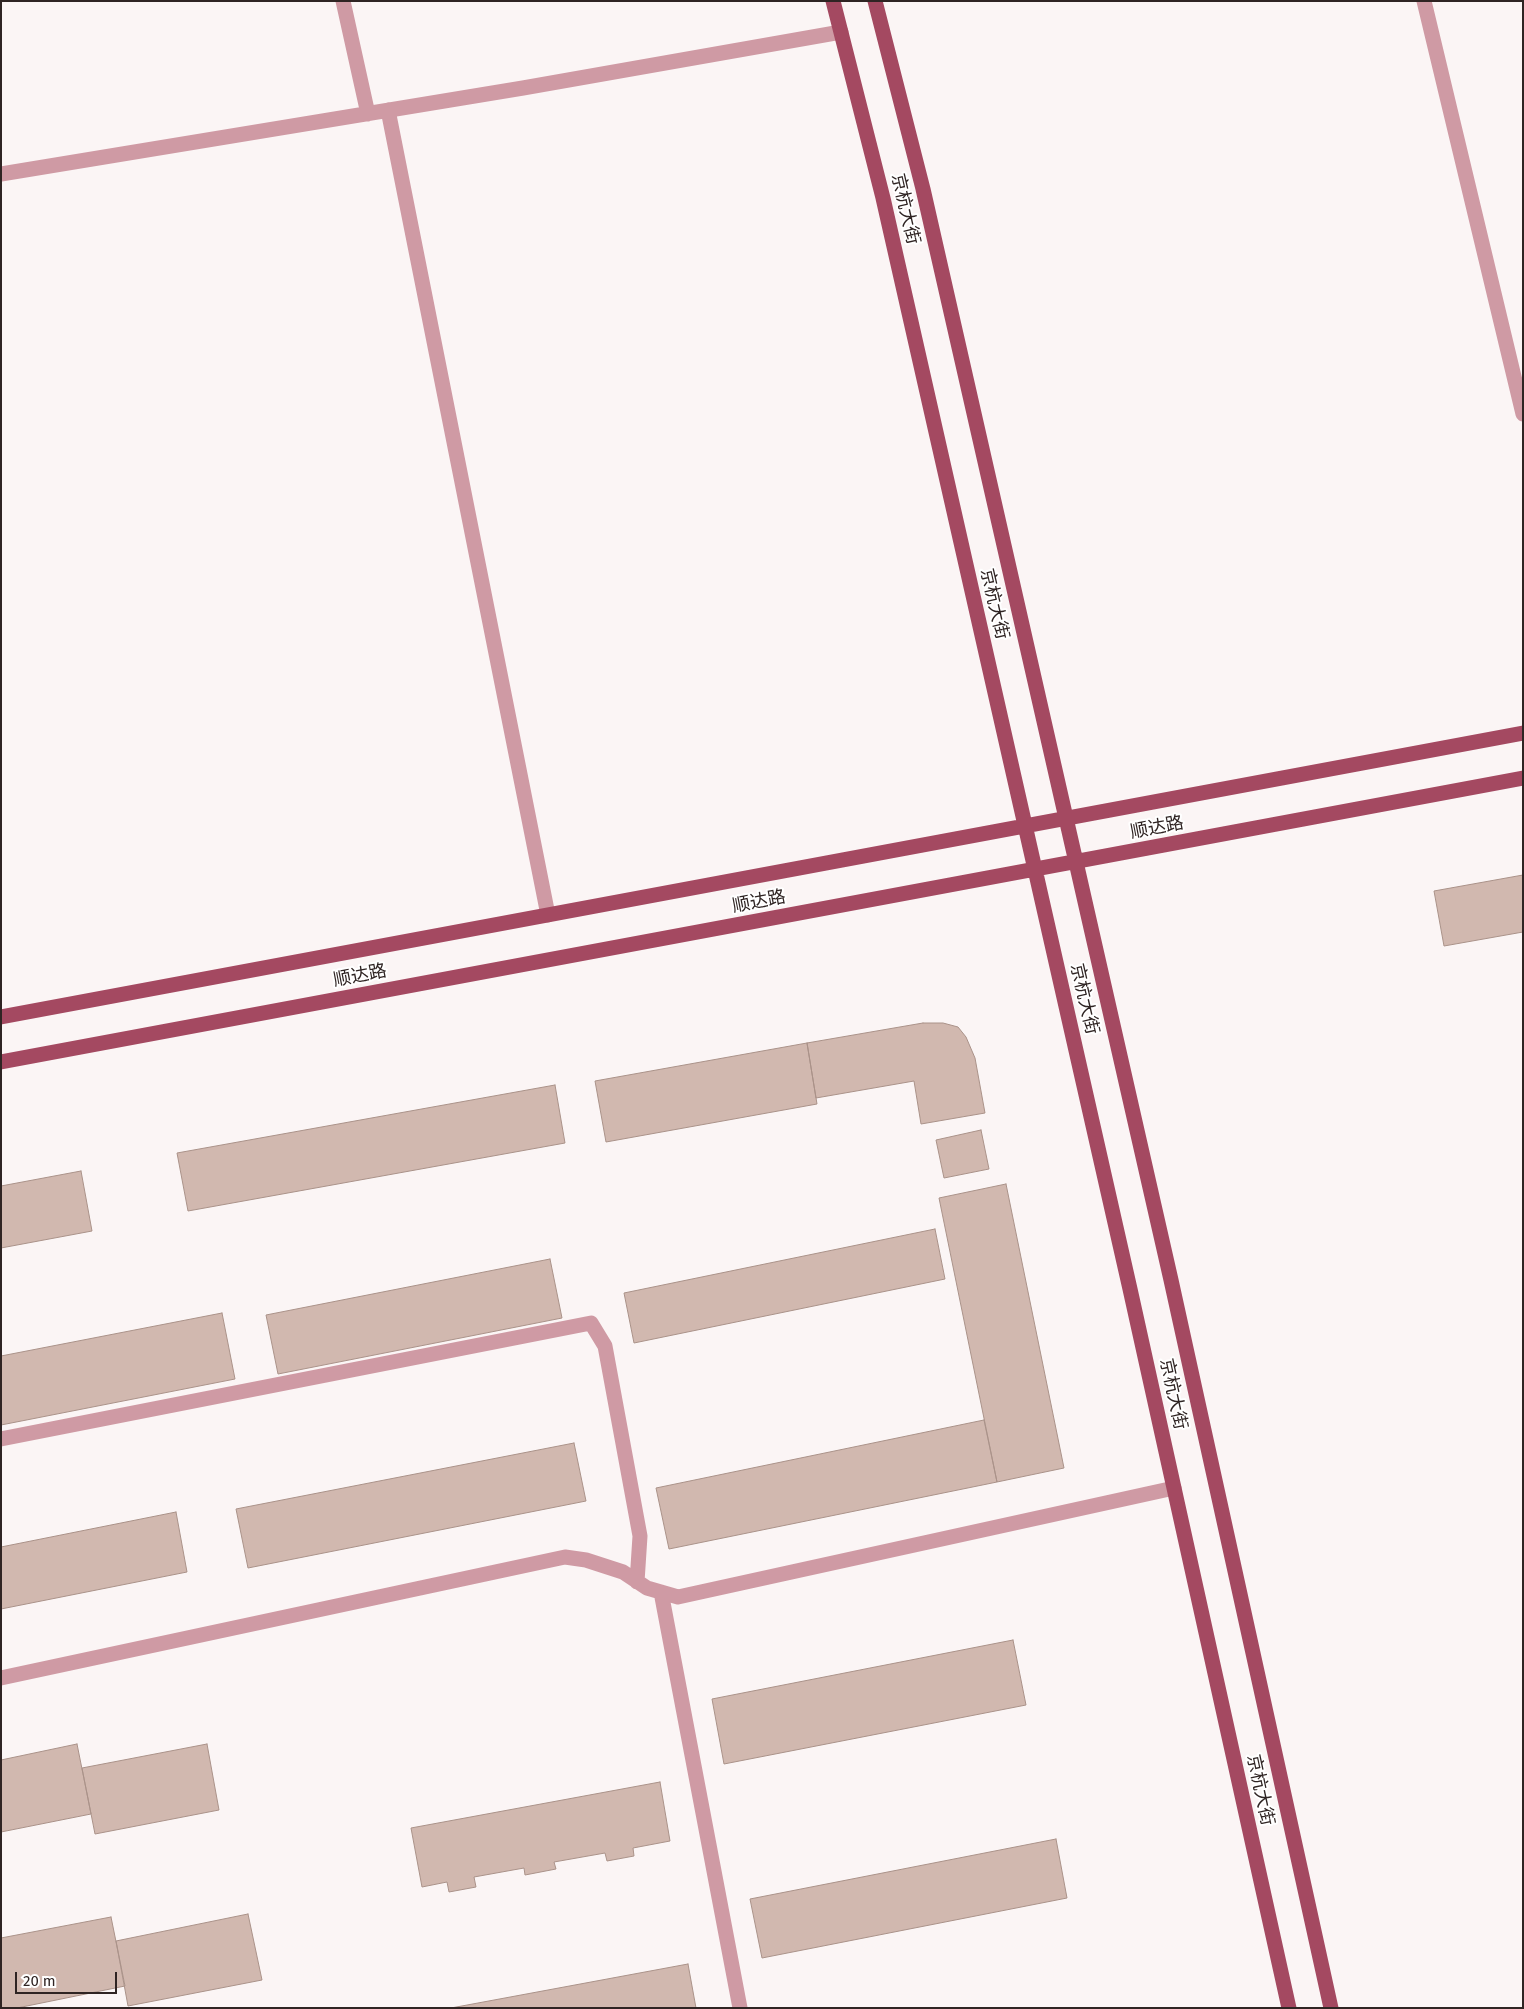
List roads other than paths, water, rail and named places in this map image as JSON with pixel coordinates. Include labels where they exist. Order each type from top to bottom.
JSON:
[{"type":"main road","name":"京杭大街","points":[[833,1],[883,198],[1174,1488],[1289,2008]]},
{"type":"main road","name":"京杭大街","points":[[875,1],[923,189],[1171,1280],[1331,2008]]},
{"type":"main road","name":"顺达路","points":[[1,1017],[1523,733]]},
{"type":"main road","name":"顺达路","points":[[1,1062],[1523,778]]},
{"type":"street","points":[[343,1],[368,114]]},
{"type":"street","points":[[1424,1],[1523,414]]},
{"type":"street","points":[[1,174],[523,88],[840,32]]},
{"type":"street","points":[[388,110],[548,915]]},
{"type":"street","points":[[1,1439],[591,1323],[605,1346],[640,1536],[637,1582]]},
{"type":"street","points":[[1,1678],[565,1557],[586,1560],[623,1572],[647,1588],[678,1597],[1174,1488]]},
{"type":"street","points":[[661,1592],[740,2008]]}]
